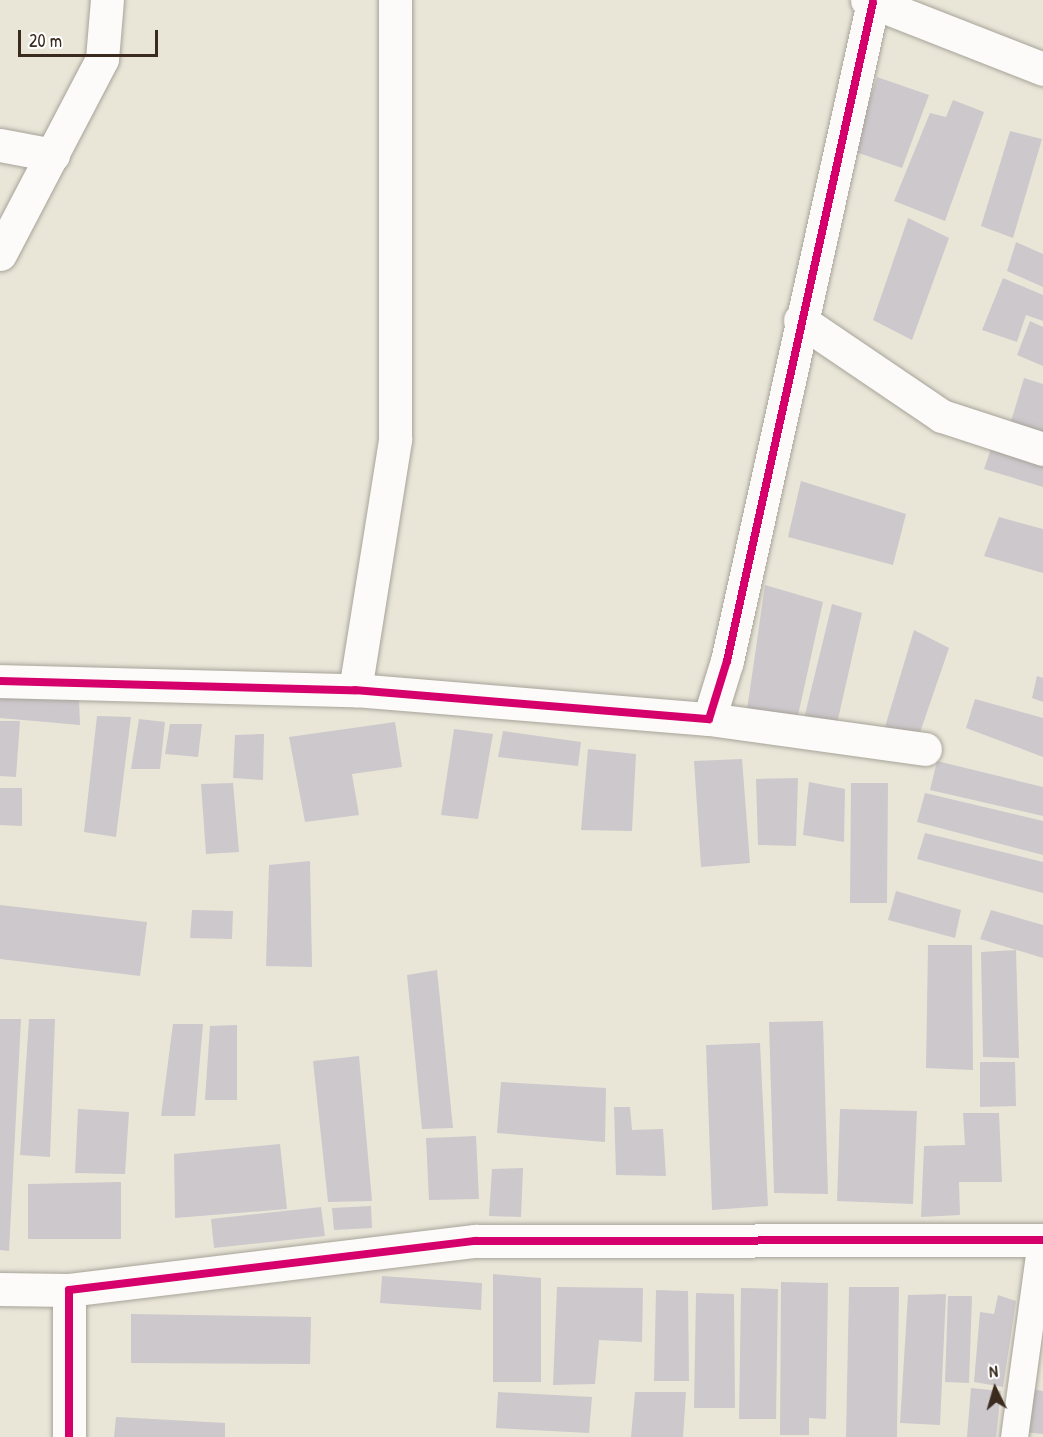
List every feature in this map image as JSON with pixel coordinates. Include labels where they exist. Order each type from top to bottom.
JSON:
[{"type":"street","points":[[0,254],[102,59],[107,0]]},
{"type":"street","points":[[355,690],[395,439],[395,0]]},
{"type":"street","points":[[709,719],[727,661],[870,1],[1043,69]]},
{"type":"street","points":[[0,145],[53,155]]},
{"type":"street","points":[[800,320],[942,416],[1043,449]]},
{"type":"street","points":[[0,681],[355,690],[709,719],[925,749]]},
{"type":"street","points":[[0,1289],[69,1290],[475,1241],[1042,1237]]},
{"type":"street","points":[[69,1290],[69,1437]]},
{"type":"lane","points":[[1014,1437],[1042,1237]]},
{"type":"building","points":[[877,77],[929,95],[902,168],[853,151]]},
{"type":"building","points":[[953,100],[984,112],[945,221],[894,201],[930,113],[946,117]]},
{"type":"building","points":[[1010,131],[1042,139],[1013,238],[981,226]]},
{"type":"building","points":[[908,218],[949,238],[912,340],[873,320]]},
{"type":"building","points":[[1016,242],[1043,254],[1043,287],[1007,271]]},
{"type":"building","points":[[1003,278],[1043,295],[1043,321],[1026,315],[1017,342],[982,330]]},
{"type":"building","points":[[1030,321],[1043,327],[1043,366],[1017,355]]},
{"type":"building","points":[[1024,378],[1043,384],[1043,438],[1009,428]]},
{"type":"building","points":[[994,440],[1043,459],[1043,487],[984,469]]},
{"type":"building","points":[[801,481],[906,514],[893,565],[788,537]]},
{"type":"building","points":[[999,517],[1043,529],[1043,573],[984,556]]},
{"type":"building","points":[[765,585],[823,602],[797,720],[747,710]]},
{"type":"building","points":[[832,604],[862,613],[834,737],[803,723]]},
{"type":"building","points":[[914,630],[949,648],[914,750],[882,737]]},
{"type":"building","points":[[1037,676],[1043,678],[1043,702],[1032,698]]},
{"type":"building","points":[[0,694],[79,698],[80,725],[0,718]]},
{"type":"building","points":[[975,699],[1043,718],[1043,757],[966,728]]},
{"type":"building","points":[[97,716],[131,717],[116,837],[84,832]]},
{"type":"building","points":[[139,719],[165,722],[160,769],[131,769]]},
{"type":"building","points":[[0,721],[20,721],[16,777],[0,776]]},
{"type":"building","points":[[395,722],[402,767],[352,774],[359,815],[305,822],[289,737]]},
{"type":"building","points":[[170,724],[202,724],[198,757],[165,754]]},
{"type":"building","points":[[454,729],[493,734],[478,819],[441,815]]},
{"type":"building","points":[[503,731],[581,742],[578,766],[498,757]]},
{"type":"building","points":[[264,734],[263,780],[233,778],[235,735]]},
{"type":"building","points":[[588,749],[636,754],[632,831],[581,830]]},
{"type":"building","points":[[742,759],[750,863],[701,867],[694,761]]},
{"type":"building","points":[[937,761],[1043,787],[1043,816],[930,790]]},
{"type":"building","points":[[798,778],[796,846],[758,845],[756,779]]},
{"type":"building","points":[[809,782],[845,789],[844,842],[803,835]]},
{"type":"building","points":[[233,783],[239,852],[206,854],[201,784]]},
{"type":"building","points":[[851,783],[888,783],[887,903],[850,903]]},
{"type":"building","points":[[0,788],[22,788],[22,826],[0,825]]},
{"type":"building","points":[[925,793],[1043,821],[1043,855],[917,822]]},
{"type":"building","points":[[925,833],[1043,862],[1043,893],[917,859]]},
{"type":"building","points":[[310,861],[312,967],[266,966],[269,865]]},
{"type":"building","points":[[896,891],[961,910],[955,938],[888,920]]},
{"type":"building","points":[[0,905],[147,922],[140,976],[0,959]]},
{"type":"building","points":[[192,910],[233,911],[232,939],[190,938]]},
{"type":"building","points":[[991,910],[1043,925],[1043,958],[980,939]]},
{"type":"building","points":[[928,945],[972,945],[973,1070],[926,1068]]},
{"type":"building","points":[[1016,950],[1019,1058],[983,1057],[981,952]]},
{"type":"building","points":[[437,970],[453,1128],[422,1129],[407,975]]},
{"type":"building","points":[[0,1019],[21,1019],[9,1251],[0,1250]]},
{"type":"building","points":[[29,1019],[55,1019],[50,1157],[20,1155]]},
{"type":"building","points":[[823,1021],[828,1194],[774,1193],[769,1022]]},
{"type":"building","points":[[173,1024],[203,1024],[195,1116],[161,1116]]},
{"type":"building","points":[[237,1025],[237,1100],[205,1100],[210,1026]]},
{"type":"building","points":[[760,1043],[768,1206],[712,1210],[706,1045]]},
{"type":"building","points":[[359,1056],[372,1201],[328,1202],[313,1061]]},
{"type":"building","points":[[980,1062],[1015,1062],[1016,1106],[980,1107]]},
{"type":"building","points":[[501,1082],[606,1088],[605,1142],[497,1133]]},
{"type":"building","points":[[614,1107],[630,1107],[632,1130],[663,1129],[666,1176],[616,1175]]},
{"type":"building","points":[[78,1109],[129,1112],[125,1174],[75,1173]]},
{"type":"building","points":[[840,1109],[917,1111],[913,1204],[837,1201]]},
{"type":"building","points":[[963,1113],[999,1113],[1002,1182],[959,1182],[960,1215],[921,1217],[924,1146],[965,1145]]},
{"type":"building","points":[[476,1136],[479,1199],[429,1200],[426,1138]]},
{"type":"building","points":[[280,1144],[287,1209],[175,1218],[174,1154]]},
{"type":"building","points":[[523,1168],[521,1217],[489,1216],[492,1169]]},
{"type":"building","points":[[121,1182],[121,1239],[28,1239],[28,1184]]},
{"type":"building","points":[[371,1206],[372,1228],[334,1230],[332,1208]]},
{"type":"building","points":[[321,1207],[325,1236],[214,1248],[211,1219]]},
{"type":"building","points":[[493,1274],[541,1278],[541,1382],[493,1382]]},
{"type":"building","points":[[382,1276],[482,1283],[481,1310],[380,1303]]},
{"type":"building","points":[[781,1282],[828,1283],[826,1419],[809,1418],[809,1435],[780,1435]]},
{"type":"building","points":[[557,1287],[643,1288],[642,1342],[599,1340],[595,1384],[553,1385]]},
{"type":"building","points":[[849,1287],[899,1287],[897,1437],[846,1437]]},
{"type":"building","points":[[741,1288],[778,1289],[776,1419],[739,1419]]},
{"type":"building","points":[[656,1290],[688,1291],[689,1381],[654,1381]]},
{"type":"building","points":[[696,1293],[734,1294],[735,1408],[694,1408]]},
{"type":"building","points":[[946,1294],[940,1425],[900,1423],[908,1295]]},
{"type":"building","points":[[998,1295],[1016,1301],[1003,1387],[974,1382],[980,1312],[994,1314]]},
{"type":"building","points":[[948,1296],[972,1296],[969,1383],[945,1382]]},
{"type":"building","points":[[131,1314],[311,1317],[310,1364],[131,1363]]},
{"type":"building","points":[[1019,1387],[1043,1391],[1043,1434],[1013,1431]]},
{"type":"building","points":[[971,1388],[1001,1391],[996,1437],[967,1437]]},
{"type":"building","points":[[498,1392],[592,1397],[589,1433],[496,1428]]},
{"type":"building","points":[[635,1392],[686,1392],[683,1437],[631,1437]]},
{"type":"building","points":[[116,1417],[225,1423],[225,1437],[114,1437]]},
{"type":"cycle path","points":[[0,681],[355,690],[709,719],[727,661],[873,2]]},
{"type":"cycle path","points":[[69,1437],[69,1290],[475,1241],[1043,1240]]}]
